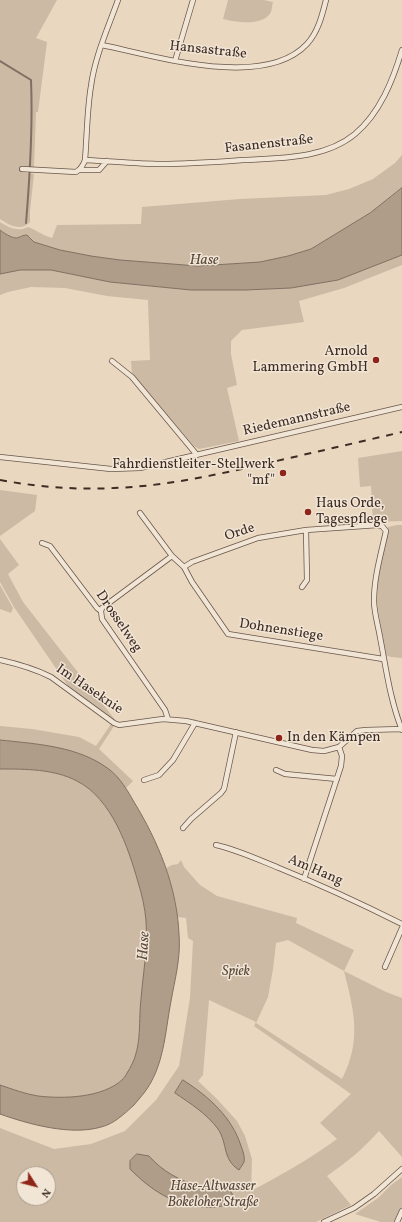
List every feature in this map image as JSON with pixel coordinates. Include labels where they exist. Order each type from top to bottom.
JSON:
[{"type":"street","points":[[80,170],[84,165],[85,160],[91,85],[95,65],[118,0]]},
{"type":"street","points":[[175,61],[193,0]]},
{"type":"street","name":"Hansastraße","points":[[102,45],[175,61],[224,67],[253,67],[275,63],[291,56],[306,45],[316,32],[326,0]]},
{"type":"street","name":"Fasanenstraße","points":[[85,160],[160,164],[204,163],[287,157],[311,154],[330,149],[354,134],[372,115],[386,92],[397,68],[402,50]]},
{"type":"street","points":[[24,169],[76,172],[80,170],[99,170],[107,161]]},
{"type":"street","points":[[112,361],[132,377],[197,455]]},
{"type":"street","name":"Riedemannstraße","points":[[0,457],[126,470],[402,407]]},
{"type":"street","name":"Dohnenstiege","points":[[140,514],[172,556],[184,567],[192,582],[228,634],[383,659]]},
{"type":"street","name":"Orde","points":[[184,567],[192,562],[258,538],[306,530],[378,525],[382,526],[386,531],[376,575],[374,602],[383,659]]},
{"type":"street","points":[[302,586],[307,580],[306,530]]},
{"type":"street","name":"Drosselweg","points":[[42,543],[50,546],[101,612],[102,619],[165,710],[168,719]]},
{"type":"street","points":[[101,612],[102,608],[172,556]]},
{"type":"street","points":[[168,719],[195,723],[312,750],[324,751],[340,747],[357,731],[402,729],[391,694],[383,659]]},
{"type":"street","name":"Im Haseknie","points":[[0,660],[25,666],[51,677],[114,723],[119,725],[168,719]]},
{"type":"street","points":[[144,780],[159,775],[173,760],[195,723]]},
{"type":"street","points":[[183,828],[224,789],[236,732]]},
{"type":"street","points":[[304,878],[341,766],[342,756],[340,747]]},
{"type":"street","points":[[276,770],[286,774],[337,780]]},
{"type":"street","name":"Am Hang","points":[[216,845],[230,848],[304,878],[356,901],[402,924]]},
{"type":"street","points":[[385,968],[402,928]]},
{"type":"street","points":[[324,1222],[354,1208],[379,1190],[402,1169]]},
{"type":"street","points":[[397,1222],[402,1211]]},
{"type":"green space","points":[[0,0],[57,0],[36,38],[47,42],[38,112],[36,112],[34,167],[22,167],[22,172],[34,174],[30,222],[23,227],[11,225],[0,219]]},
{"type":"green space","points":[[228,0],[264,0],[273,2],[271,12],[267,17],[255,22],[241,22],[223,19]]},
{"type":"green space","points":[[402,155],[402,188],[370,213],[311,249],[260,262],[198,266],[120,260],[60,250],[34,242],[30,237],[24,235],[17,237],[9,236],[0,230],[0,222],[14,229],[28,227],[52,238],[57,225],[141,224],[142,207],[240,199],[326,195],[349,189],[373,179],[395,163]]},
{"type":"green space","points":[[402,255],[402,265],[344,288],[299,301],[304,322],[242,330],[231,341],[231,354],[237,385],[227,388],[239,441],[199,449],[194,446],[132,374],[131,361],[150,360],[148,300],[107,296],[65,288],[31,287],[0,295],[0,274],[20,270],[51,270],[110,282],[191,290],[245,290],[291,288],[338,280]]},
{"type":"green space","points":[[402,451],[402,521],[373,522],[371,486],[360,487],[358,458]]},
{"type":"green space","points":[[0,490],[37,495],[35,511],[0,536]]},
{"type":"green space","points":[[402,525],[402,658],[385,655],[377,602],[378,575],[388,527]]},
{"type":"green space","points":[[0,539],[19,565],[8,574],[23,602],[116,721],[68,686],[14,607],[0,582]]},
{"type":"green space","points":[[0,585],[13,608],[11,613],[0,609]]},
{"type":"green space","points":[[111,724],[114,726],[99,749],[133,781],[126,788],[109,770],[97,762],[71,751],[43,745],[0,740],[0,726],[32,729],[79,737],[96,746]]},
{"type":"green space","points":[[0,769],[30,770],[59,774],[77,781],[89,789],[100,799],[117,825],[124,839],[134,868],[146,916],[146,951],[138,1046],[132,1064],[122,1080],[104,1091],[82,1096],[48,1097],[28,1094],[0,1085]]},
{"type":"green space","points":[[181,860],[184,867],[200,885],[217,896],[297,918],[296,923],[354,950],[344,971],[386,992],[402,998],[402,1157],[379,1131],[367,1144],[327,1176],[351,1205],[316,1222],[0,1222],[0,1128],[54,1149],[91,1144],[125,1131],[156,1100],[179,1066],[190,998],[193,941],[188,938],[186,918],[177,917],[176,904],[166,868],[178,864]],"holes":[[[288,940],[344,971],[351,999],[354,1038],[348,1065],[342,1079],[256,1023],[268,997],[276,943]],[[209,1000],[256,1022],[254,1026],[351,1094],[320,1123],[337,1139],[295,1166],[251,1191],[252,1159],[245,1136],[237,1121],[198,1081],[203,1075]]]},
{"type":"green space","points":[[402,1177],[402,1207],[395,1222],[381,1222],[355,1214],[378,1198],[391,1185]]},
{"type":"shaded area","points":[[402,188],[402,255],[338,280],[291,288],[191,290],[110,282],[51,270],[20,270],[0,274],[0,230],[15,238],[27,235],[34,242],[60,250],[120,260],[198,266],[260,262],[311,249],[370,213]]},
{"type":"shaded area","points":[[0,740],[43,745],[71,751],[98,762],[110,770],[124,785],[143,817],[165,865],[170,882],[177,916],[179,951],[160,1061],[151,1083],[144,1093],[123,1115],[106,1126],[76,1130],[50,1128],[23,1122],[0,1114],[0,1085],[23,1093],[38,1096],[70,1097],[104,1091],[122,1080],[132,1064],[138,1046],[145,960],[146,916],[141,892],[124,839],[117,825],[100,799],[77,781],[59,774],[30,770],[0,769]]},
{"type":"shaded area","points":[[183,1080],[210,1100],[232,1126],[237,1135],[244,1156],[244,1162],[239,1170],[230,1161],[218,1129],[198,1109],[175,1093]]},
{"type":"shaded area","points":[[137,1154],[149,1156],[166,1171],[192,1184],[200,1186],[214,1184],[224,1186],[232,1193],[233,1196],[231,1203],[217,1207],[203,1207],[192,1206],[172,1200],[154,1190],[130,1169],[130,1161]]},
{"type":"waterway","points":[[0,61],[31,80],[31,152],[26,223]]},
{"type":"railway","points":[[0,480],[43,486],[100,489],[154,485],[233,471],[402,432]]},
{"type":"place","name":"Arnold Lammering GmbH","points":[[376,360]]},
{"type":"place","name":"Fahrdienstleiter-Stellwerk \"mf\"","points":[[283,473]]},
{"type":"place","name":"Haus Orde, Tagespflege","points":[[308,512]]},
{"type":"place","name":"In den Kämpen","points":[[279,738]]},
{"type":"water label","name":"Hase","points":[[204,261]]},
{"type":"water label","name":"Hase","points":[[145,946]]},
{"type":"park label","name":"Spiek","points":[[236,972]]},
{"type":"park label","name":"Hase-Altwasser Bokeloher Straße","points":[[213,1196]]}]
